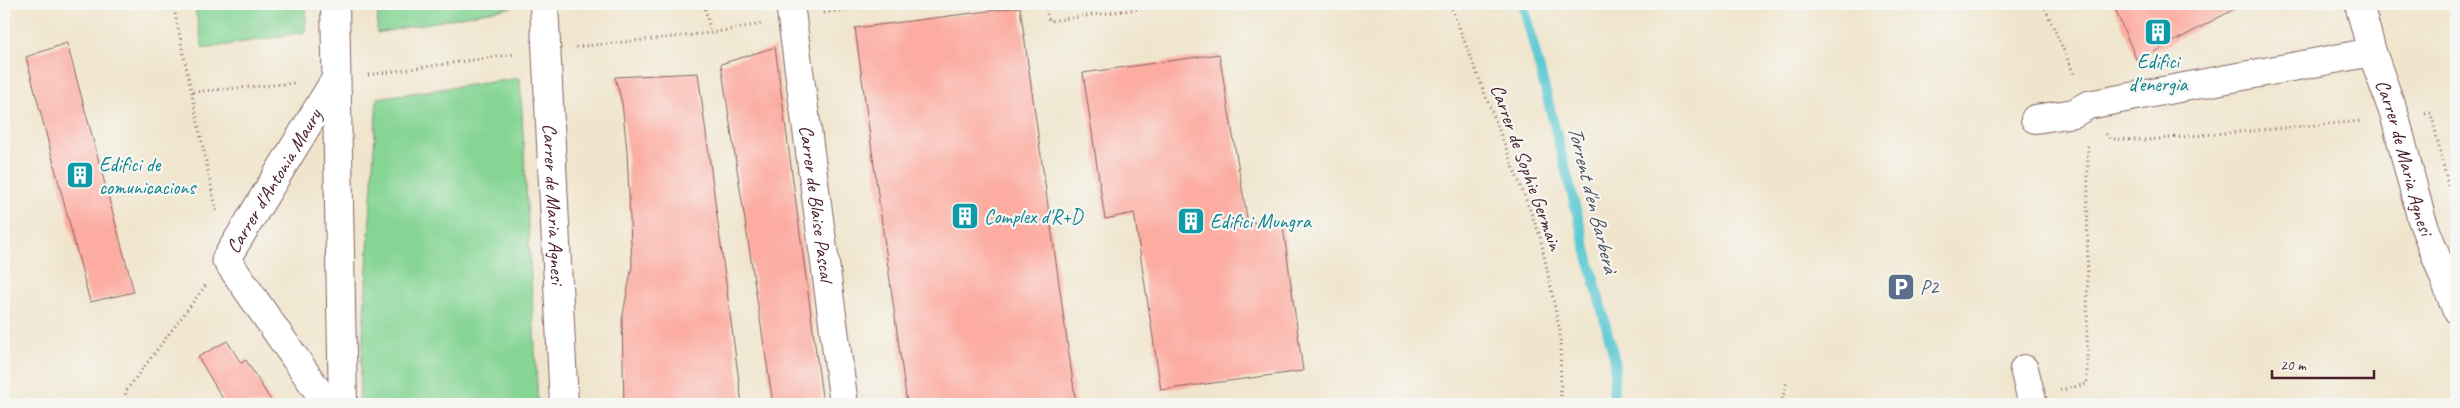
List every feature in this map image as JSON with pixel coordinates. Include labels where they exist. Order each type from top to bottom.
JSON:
[{"type":"street","name":"Carrer d'Antonia Maury","points":[[335,4],[335,80],[344,404]]},
{"type":"street","name":"Carrer de Maria Agnesi","points":[[544,4],[564,404]]},
{"type":"street","name":"Carrer de Blaise Pascal","points":[[790,4],[844,404]]},
{"type":"street","name":"Carrer de Maria Agnesi","points":[[2359,4],[2372,52],[2395,118],[2422,216],[2456,309]]},
{"type":"street","points":[[2035,119],[2074,113],[2094,117],[2372,52]]},
{"type":"street","name":"Carrer d'Antonia Maury","points":[[326,404],[226,258],[335,80]]},
{"type":"street","points":[[2024,369],[2032,400]]},
{"type":"path","points":[[129,404],[124,392],[226,258],[193,92],[173,4]]},
{"type":"path","points":[[704,4],[712,33]]},
{"type":"path","points":[[1045,4],[1049,21],[1174,4]]},
{"type":"path","name":"Carrer de Sophie Germain","points":[[1450,4],[1540,236],[1560,332],[1561,404]]},
{"type":"path","points":[[2042,4],[2094,117],[2112,139],[2147,140],[2395,118],[2431,113],[2449,190]]},
{"type":"path","points":[[2032,400],[2087,384],[2087,143],[2094,117]]},
{"type":"path","points":[[1781,404],[1787,381]]},
{"type":"green space","points":[[194,4],[307,4],[305,32],[203,49]]},
{"type":"green space","points":[[378,4],[512,4],[512,7],[377,33]]},
{"type":"green space","points":[[520,78],[538,404],[359,404],[377,98]]},
{"type":"building","name":"Edifici d'energia","points":[[2113,4],[2244,4],[2137,61]]},
{"type":"building","name":"Complex d'R+D","points":[[1020,7],[1076,404],[907,404],[855,28]]},
{"type":"building","name":"Edifici de comunicacions","points":[[67,43],[134,292],[90,302],[26,57]]},
{"type":"building","points":[[775,47],[823,404],[773,404],[721,64]]},
{"type":"building","name":"Edifici Mungra","points":[[1219,54],[1248,223],[1282,219],[1303,371],[1161,390],[1134,213],[1105,219],[1083,73]]},
{"type":"building","points":[[698,73],[742,404],[624,404],[622,320],[632,266],[627,150],[622,103],[615,77]]},
{"type":"building","points":[[227,341],[241,363],[246,360],[273,404],[226,404],[198,357]]},
{"type":"waterway","name":"Torrent d'en Barberà","points":[[1523,4],[1615,361],[1613,404]]},
{"type":"place","name":"Edifici d'energia","points":[[2158,32]]},
{"type":"place","name":"Edifici de comunicacions","points":[[80,175]]},
{"type":"place","name":"Complex d'R+D","points":[[965,216]]},
{"type":"place","name":"Edifici Mungra","points":[[1191,221]]},
{"type":"place","name":"P2","points":[[1901,287]]}]
